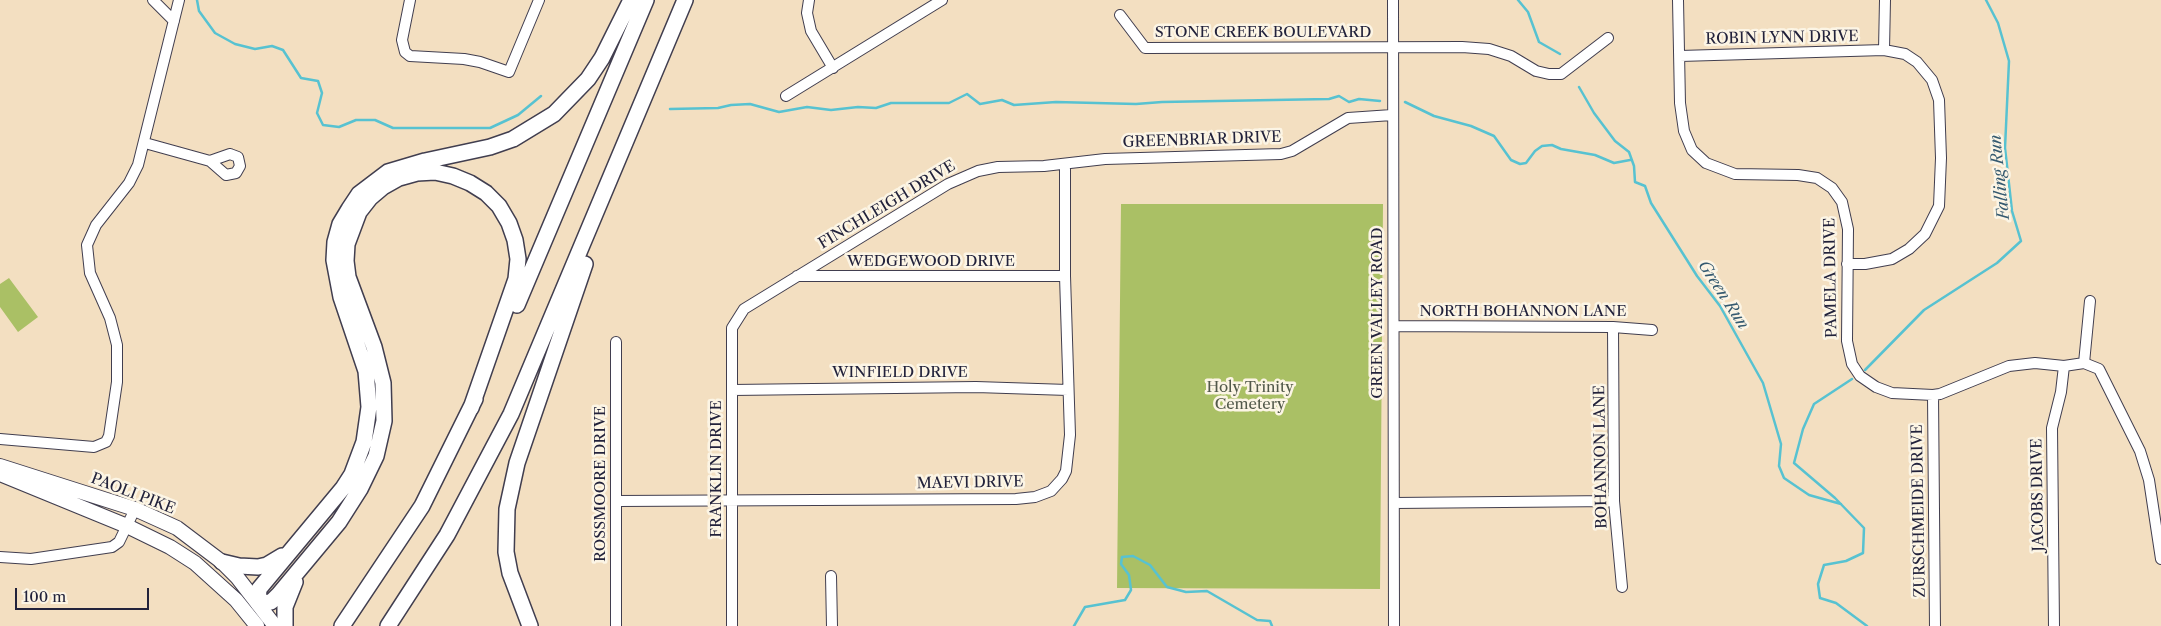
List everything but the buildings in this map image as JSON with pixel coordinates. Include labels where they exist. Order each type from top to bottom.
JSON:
[{"type":"highway","points":[[222,562],[250,568],[267,565],[284,555],[332,502],[352,474],[364,442],[368,425],[369,391],[366,371],[341,297],[334,260],[335,242],[348,209],[359,194],[388,172],[425,161],[490,147],[527,132],[554,114],[588,79],[602,58],[631,0]]},
{"type":"highway","points":[[342,626],[422,506],[471,408],[496,355],[646,0]]},
{"type":"highway","points":[[388,626],[451,528],[511,414],[684,0]]},
{"type":"highway","points":[[530,626],[516,592],[506,552],[506,516],[510,486],[634,122]]},
{"type":"highway","points":[[297,541],[259,589],[258,603],[271,602],[339,522],[360,489],[376,456],[384,421],[383,383],[380,365],[348,277],[347,244],[351,227],[359,212],[370,198],[383,187],[399,178],[417,173],[435,172],[453,176],[470,183],[486,193],[499,206],[509,222],[515,240],[518,260],[516,279],[471,408]]},
{"type":"highway","points":[[285,626],[285,607],[300,569]]},
{"type":"main road","name":"PAOLI PIKE","points":[[0,466],[135,509],[177,528],[222,562],[258,603],[275,626]]},
{"type":"main road","name":"PAOLI PIKE","points":[[0,474],[127,526],[170,547],[195,563],[236,600],[251,623]]},
{"type":"main road","points":[[251,623],[258,603]]},
{"type":"street","points":[[153,0],[174,21]]},
{"type":"street","points":[[0,439],[94,447],[106,442],[109,436],[118,382],[116,345],[110,318],[90,273],[87,245],[96,225],[134,174],[145,143],[179,0]]},
{"type":"street","points":[[410,0],[402,40],[405,52],[410,56],[464,59],[509,72],[539,0]]},
{"type":"street","points":[[809,0],[807,13],[811,31],[832,68]]},
{"type":"street","points":[[786,96],[942,0]]},
{"type":"street","name":"GREEN VALLEY ROAD","points":[[1393,0],[1394,626]]},
{"type":"street","name":"PAMELA DRIVE","points":[[1678,0],[1681,112],[1684,131],[1692,150],[1706,164],[1734,174],[1798,175],[1817,178],[1825,182],[1838,194],[1845,211],[1848,229],[1847,341],[1852,364],[1860,376],[1876,388],[1892,393],[1933,395],[1940,394],[2009,366],[2035,363],[2064,366],[2084,363]]},
{"type":"street","points":[[1884,50],[1885,0]]},
{"type":"street","name":"STONE CREEK BOULEVARD","points":[[1120,16],[1146,48],[1392,47]]},
{"type":"street","points":[[1392,47],[1489,49],[1511,56],[1536,71],[1561,74],[1608,38]]},
{"type":"street","name":"ROBIN LYNN DRIVE","points":[[1680,56],[1884,50],[1905,54],[1917,62],[1927,73],[1936,90],[1941,110],[1939,206],[1936,216],[1925,234],[1909,249],[1892,259],[1871,263],[1847,264]]},
{"type":"street","name":"GREENBRIAR DRIVE","points":[[1065,165],[1114,159],[1281,154],[1302,146],[1348,118],[1392,115]]},
{"type":"street","points":[[145,143],[210,161]]},
{"type":"street","name":"FINCHLEIGH DRIVE","points":[[739,314],[796,276],[931,194],[968,174],[993,168],[1065,165]]},
{"type":"street","name":"MAEVI DRIVE","points":[[617,501],[1016,499],[1043,494],[1057,485],[1068,463],[1070,435],[1065,276],[1065,165]]},
{"type":"street","name":"WEDGEWOOD DRIVE","points":[[796,276],[1065,276]]},
{"type":"street","points":[[2090,301],[2084,363],[2099,369],[2140,451],[2149,480],[2161,559]]},
{"type":"street","name":"FRANKLIN DRIVE","points":[[732,626],[732,328],[739,314]]},
{"type":"street","name":"NORTH BOHANNON LANE","points":[[1394,326],[1613,327],[1652,330]]},
{"type":"street","name":"BOHANNON LANE","points":[[1613,327],[1614,501],[1622,587]]},
{"type":"street","name":"ROSSMOORE DRIVE","points":[[616,342],[616,626]]},
{"type":"street","name":"JACOBS DRIVE","points":[[2054,626],[2052,428],[2061,392],[2064,366]]},
{"type":"street","name":"WINFIELD DRIVE","points":[[732,390],[976,388],[1068,390]]},
{"type":"street","name":"ZURSCHMEIDE DRIVE","points":[[1933,395],[1935,626]]},
{"type":"street","points":[[1394,503],[1614,501]]},
{"type":"street","points":[[0,557],[31,560],[112,547],[120,542],[135,509]]},
{"type":"street","points":[[831,576],[832,626]]},
{"type":"green space","name":"Holy Trinity Cemetery","points":[[1121,204],[1383,204],[1380,589],[1117,588]]},
{"type":"green space","points":[[9,278],[38,317],[18,332],[0,307],[0,284]]},
{"type":"waterway","points":[[197,0],[199,11],[215,33],[235,44],[255,49],[272,46],[283,50],[301,78],[318,81],[322,93],[317,113],[323,125],[339,127],[356,120],[375,120],[393,128],[490,128],[518,115],[541,96]]},
{"type":"waterway","name":"Green Run","points":[[1518,0],[1528,12],[1539,42],[1560,54]]},
{"type":"waterway","name":"Falling Run","points":[[1865,370],[1924,310],[1997,263],[2021,241],[2012,211],[2005,148],[2009,61],[1998,23],[1986,0]]},
{"type":"waterway","name":"Green Run","points":[[1579,87],[1594,113],[1615,141],[1629,152],[1634,166],[1635,182],[1645,186],[1651,203],[1697,276],[1720,306],[1763,383],[1781,444],[1779,466],[1784,478],[1809,495],[1841,504]]},
{"type":"waterway","points":[[670,109],[718,108],[750,104],[779,112],[807,107],[831,110],[858,107],[876,108],[891,103],[949,103],[967,94],[980,104],[1002,100],[1014,105],[1056,102],[1136,104],[1329,99],[1339,96],[1349,102],[1359,99],[1380,101]]},
{"type":"waterway","points":[[1405,102],[1434,116],[1471,126],[1494,136],[1511,160],[1520,164],[1526,163],[1535,151],[1542,146],[1552,145],[1561,149],[1595,155],[1614,163],[1630,160]]},
{"type":"waterway","name":"Falling Run","points":[[1852,379],[1814,404],[1803,429],[1794,463],[1835,498],[1864,528],[1863,553],[1846,561],[1824,565],[1818,584],[1820,598],[1836,603],[1867,626]]},
{"type":"waterway","points":[[1074,626],[1085,607],[1125,600],[1131,590],[1129,575],[1121,564],[1122,557],[1133,556],[1150,565],[1167,587],[1186,592],[1207,591],[1257,620],[1270,621],[1272,626]]}]
